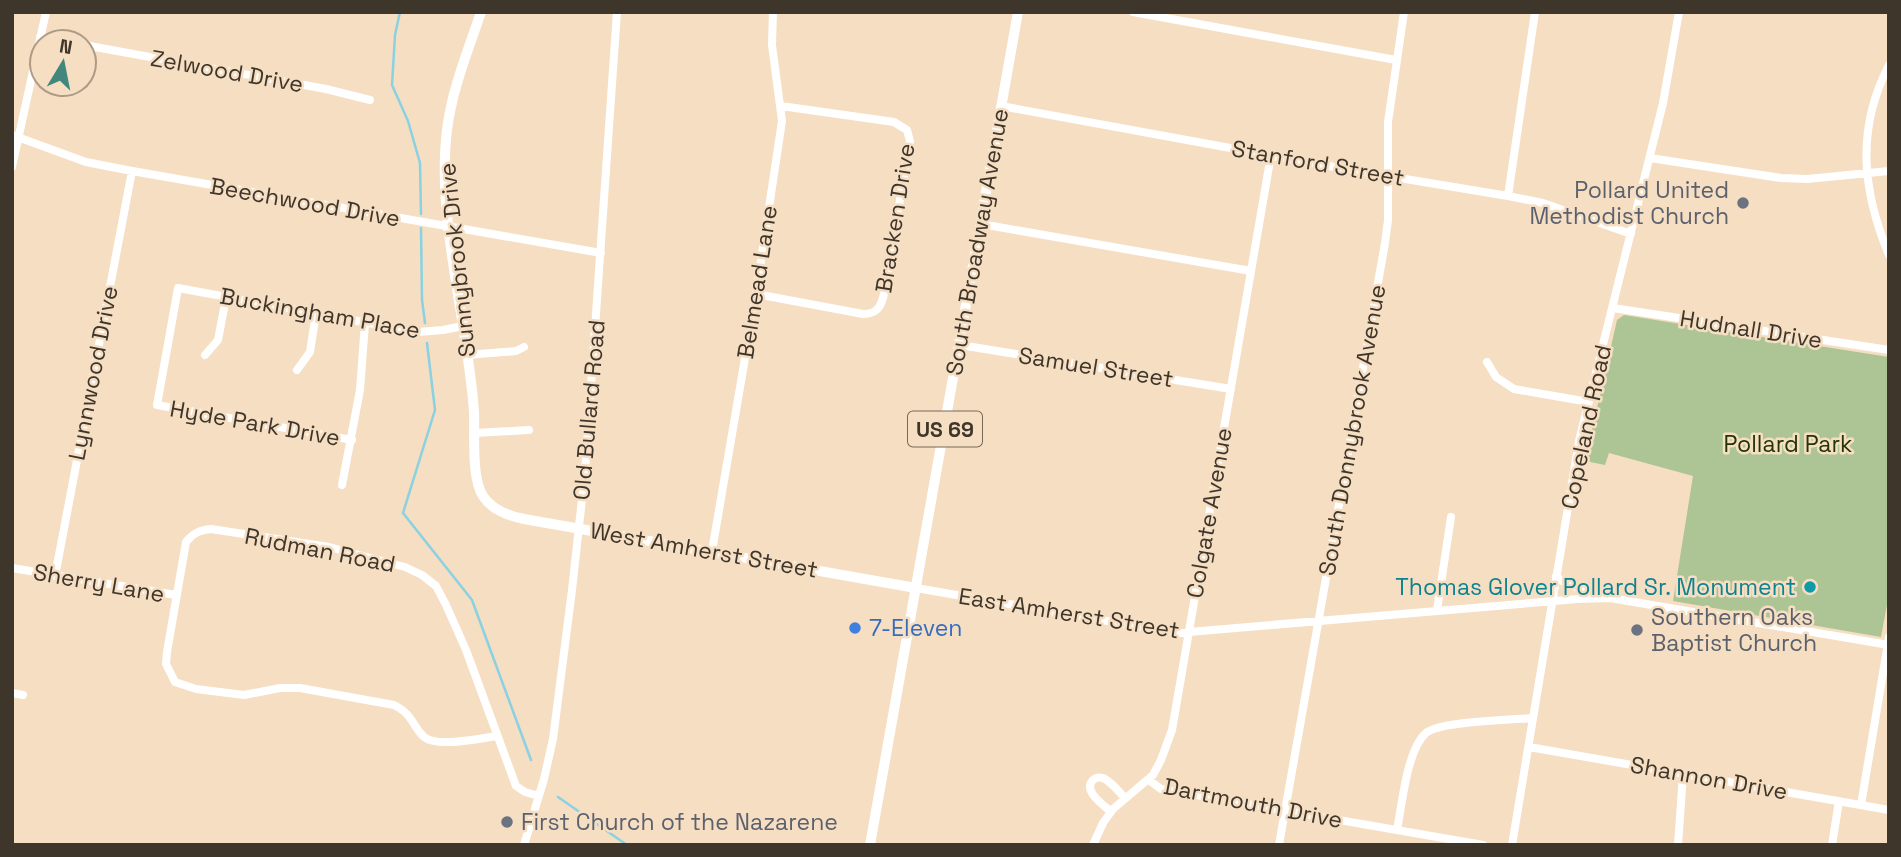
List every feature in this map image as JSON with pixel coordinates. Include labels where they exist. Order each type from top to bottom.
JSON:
[{"type":"main road","name":"Sunnybrook Drive","points":[[481,12],[451,102],[444,169],[467,355],[477,480],[483,496],[494,506]]},
{"type":"main road","name":"South Broadway Avenue","points":[[870,845],[1018,12]]},
{"type":"main road","name":"West Amherst Street","points":[[494,506],[515,517],[916,588]]},
{"type":"street","name":"Old Bullard Road","points":[[524,845],[553,739],[579,528],[617,12]]},
{"type":"street","name":"Belmead Lane","points":[[712,551],[756,294],[782,121],[772,45],[773,12]]},
{"type":"street","points":[[1133,12],[1396,60]]},
{"type":"street","name":"South Donnybrook Avenue","points":[[1279,845],[1385,243],[1388,220],[1388,122],[1404,12]]},
{"type":"street","points":[[1508,196],[1535,12]]},
{"type":"street","name":"Copeland Road","points":[[1512,845],[1556,576],[1588,402],[1666,93],[1679,12]]},
{"type":"street","name":"Zelwood Drive","points":[[98,48],[326,89],[370,100]]},
{"type":"street","points":[[1889,65],[1879,84],[1867,130],[1866,173],[1874,213],[1889,255]]},
{"type":"street","points":[[12,167],[15,135],[28,84]]},
{"type":"street","name":"Bracken Drive","points":[[756,294],[863,314],[877,310],[882,305],[910,141],[907,130],[894,122],[781,106]]},
{"type":"street","name":"Stanford Street","points":[[1001,106],[1543,203],[1631,234]]},
{"type":"street","name":"Beechwood Drive","points":[[15,135],[86,162],[601,253]]},
{"type":"street","name":"Colgate Avenue","points":[[1093,845],[1111,812],[1149,780],[1169,740],[1271,155]]},
{"type":"street","points":[[1650,158],[1781,178],[1807,179],[1889,171]]},
{"type":"street","name":"Lynnwood Drive","points":[[55,576],[132,171]]},
{"type":"street","points":[[981,223],[1251,271]]},
{"type":"street","name":"Buckingham Place","points":[[157,405],[178,288],[418,332],[463,326]]},
{"type":"street","points":[[205,355],[218,340],[226,298]]},
{"type":"street","name":"Hudnall Drive","points":[[1613,308],[1889,350]]},
{"type":"street","points":[[297,370],[310,352],[316,313]]},
{"type":"street","points":[[342,485],[352,440],[365,323]]},
{"type":"street","name":"Samuel Street","points":[[960,345],[1231,389]]},
{"type":"street","points":[[467,355],[516,351],[524,347]]},
{"type":"street","points":[[1487,362],[1496,377],[1514,389],[1588,402]]},
{"type":"street","name":"Hyde Park Drive","points":[[157,405],[352,440]]},
{"type":"street","points":[[475,433],[529,429]]},
{"type":"street","points":[[1437,610],[1451,517]]},
{"type":"street","name":"Rudman Road","points":[[176,595],[187,542],[191,535],[211,529],[329,547],[405,567],[422,575],[436,586],[446,605],[466,650],[516,786],[539,796]]},
{"type":"street","name":"Sherry Lane","points":[[12,568],[176,595],[166,664],[175,682],[185,687],[244,695],[272,689],[300,688],[394,705],[407,712],[424,737],[430,740],[444,742],[497,736]]},
{"type":"street","points":[[1556,576],[1566,584],[1610,598]]},
{"type":"street","name":"East Amherst Street","points":[[916,588],[1170,632],[1610,598],[1888,642]]},
{"type":"street","points":[[1861,805],[1888,642]]},
{"type":"street","points":[[12,693],[23,695]]},
{"type":"street","points":[[1397,830],[1412,758],[1425,734],[1433,728],[1533,718]]},
{"type":"street","name":"Shannon Drive","points":[[1529,747],[1889,810]]},
{"type":"street","points":[[1678,845],[1683,775]]},
{"type":"street","points":[[1111,812],[1092,794],[1090,785],[1093,780],[1098,777],[1104,779],[1125,798]]},
{"type":"street","name":"Dartmouth Drive","points":[[1149,780],[1161,789],[1483,845]]},
{"type":"street","points":[[1832,845],[1839,801]]},
{"type":"green space","name":"Pollard Park","points":[[1624,315],[1889,357],[1889,594],[1881,637],[1673,601],[1693,476],[1609,453],[1605,465],[1585,461],[1617,320]]},
{"type":"waterway","points":[[400,12],[395,35],[392,85],[408,121],[420,163],[421,214]]},
{"type":"waterway","points":[[421,228],[425,323]]},
{"type":"waterway","points":[[427,343],[435,410],[403,513],[472,600],[531,760]]},
{"type":"waterway","points":[[558,797],[627,845]]},
{"type":"place","name":"Pollard United Methodist Church","points":[[1743,203]]},
{"type":"place","name":"Thomas Glover Pollard Sr. Monument","points":[[1810,587]]},
{"type":"place","name":"7-Eleven","points":[[855,628]]},
{"type":"place","name":"Southern Oaks Baptist Church","points":[[1637,630]]},
{"type":"place","name":"First Church of the Nazarene","points":[[507,822]]}]
